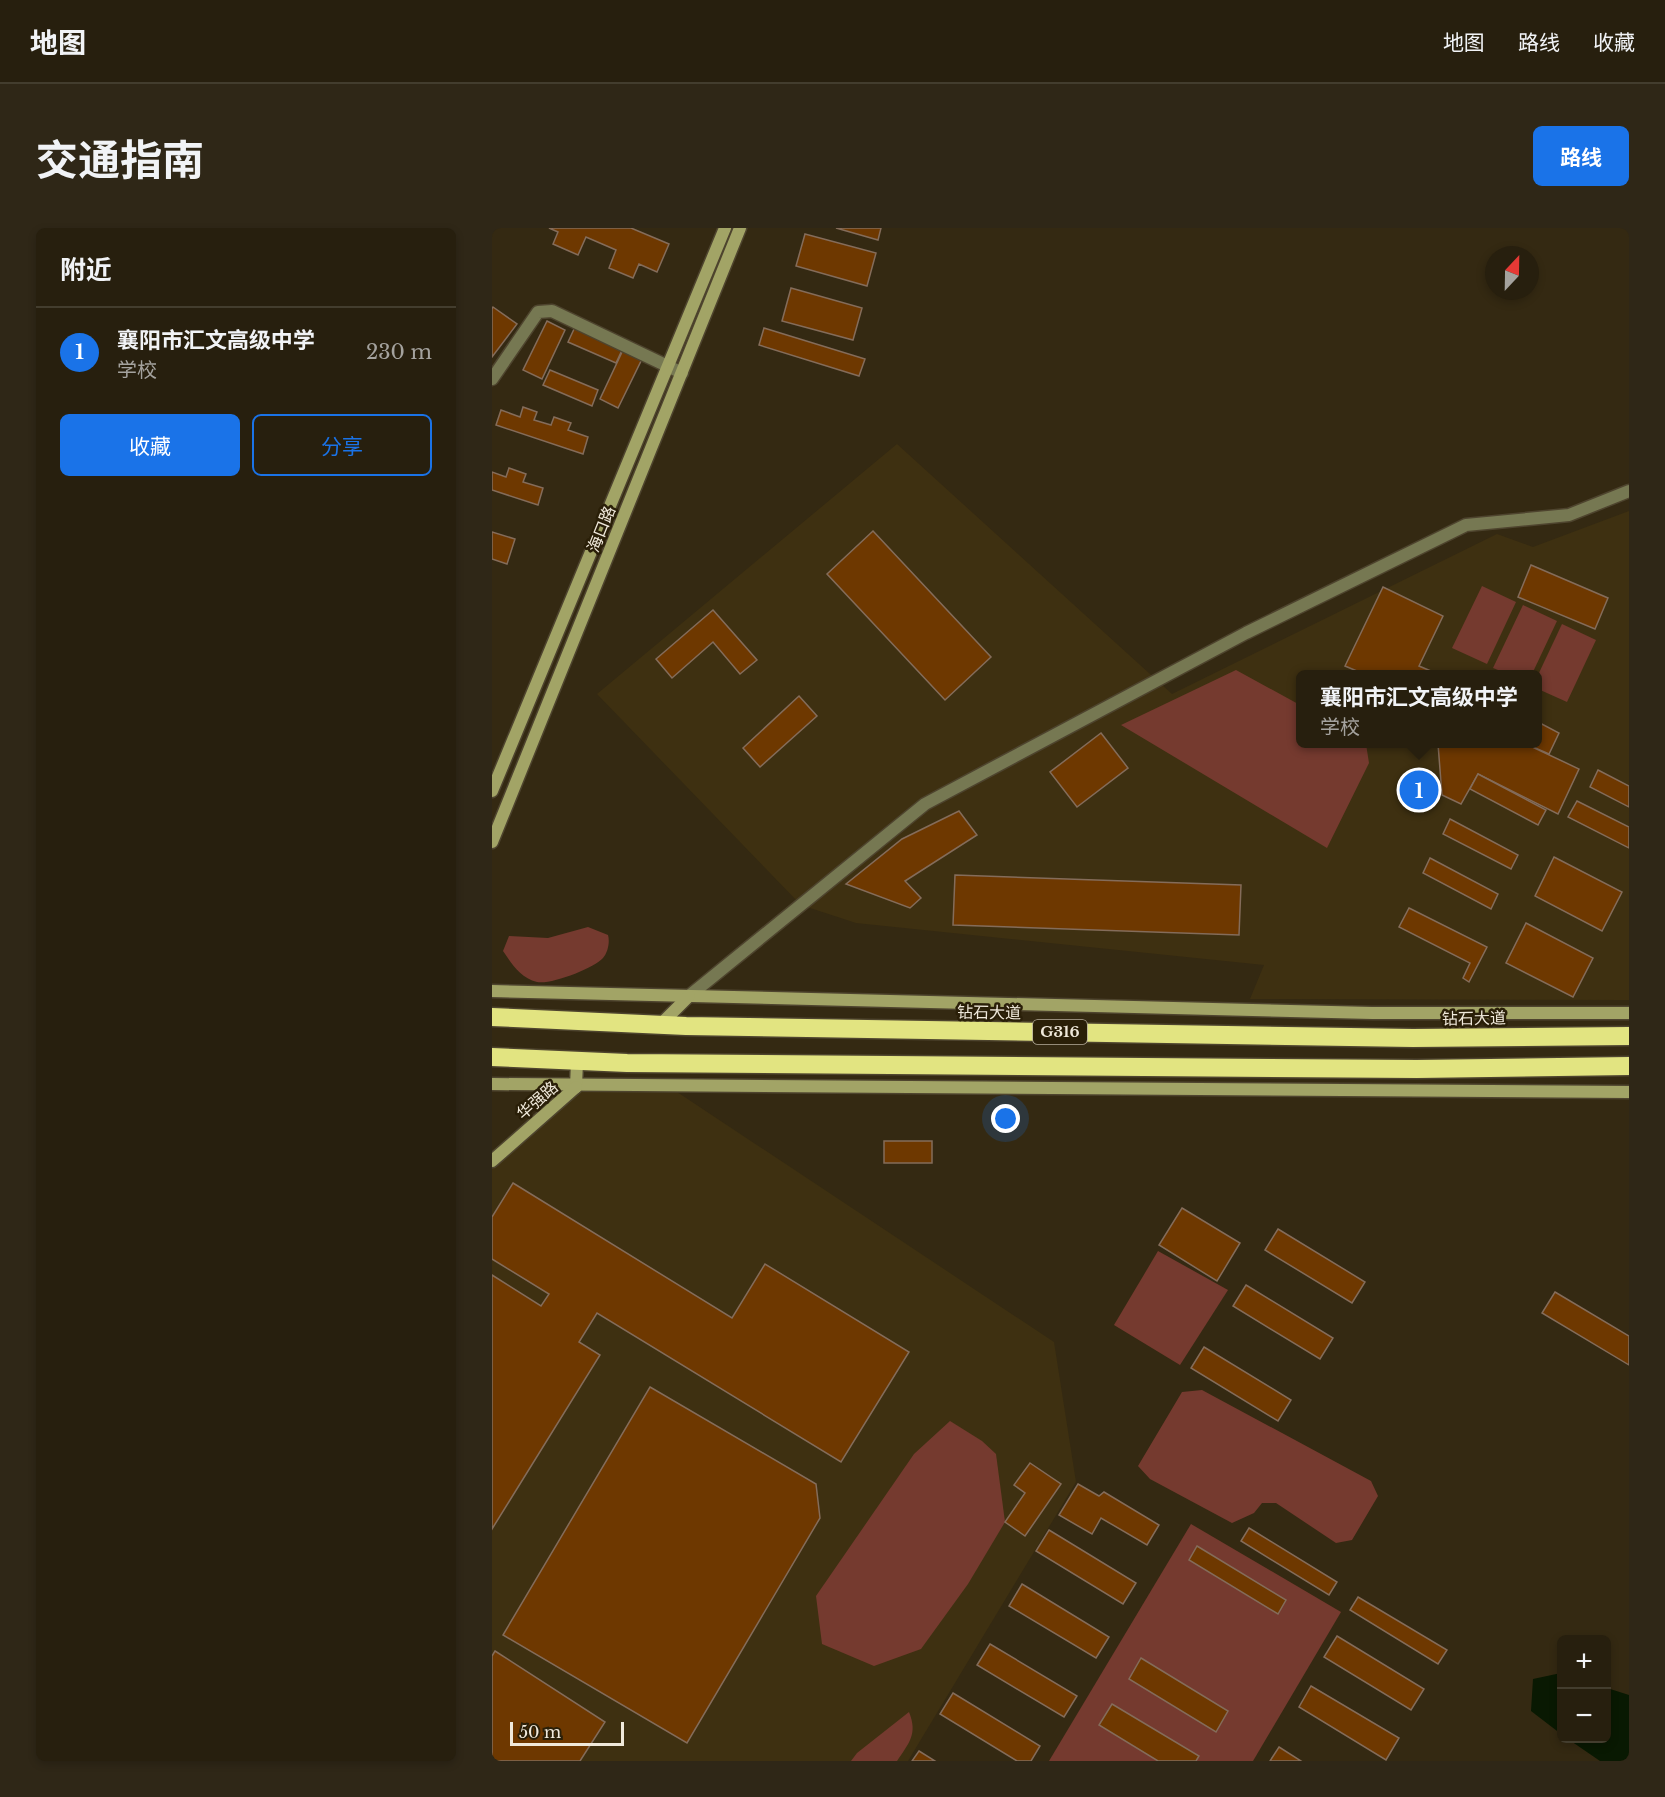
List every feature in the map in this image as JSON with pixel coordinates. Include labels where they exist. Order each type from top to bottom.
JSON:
[{"type":"highway","name":"钻石大道","points":[[492,1017],[660,1025],[1413,1038],[1629,1036]]},
{"type":"highway","name":"G316","points":[[492,1057],[577,1061],[1405,1069],[1629,1066]]},
{"type":"street","name":"海口路","points":[[492,791],[725,228]]},
{"type":"street","name":"海口路","points":[[492,842],[740,228]]},
{"type":"street","points":[[492,379],[538,312],[552,311],[682,373]]},
{"type":"street","points":[[660,1025],[688,996],[924,804],[1246,633],[1466,525],[1569,515],[1629,491]]},
{"type":"street","points":[[492,991],[1372,1013],[1629,1013]]},
{"type":"street","points":[[576,1087],[577,1061]]},
{"type":"street","points":[[492,1084],[576,1087],[1629,1092]]},
{"type":"street","name":"华强路","points":[[492,1161],[576,1087]]},
{"type":"shaded area","points":[[897,444],[1172,694],[1497,534],[1533,547],[1629,511],[1629,1000],[1250,999],[1264,965],[856,923],[801,905],[597,694]]},
{"type":"shaded area","points":[[1482,586],[1516,602],[1487,664],[1452,648]]},
{"type":"shaded area","points":[[1523,605],[1557,621],[1534,670],[1493,668]]},
{"type":"shaded area","points":[[1562,624],[1596,640],[1567,702],[1542,691],[1540,670]]},
{"type":"shaded area","points":[[1236,670],[1296,703],[1296,748],[1367,748],[1369,763],[1327,848],[1121,725]]},
{"type":"shaded area","points":[[588,927],[608,935],[609,944],[603,958],[572,975],[552,981],[537,982],[526,977],[517,970],[503,951],[509,936],[548,938]]},
{"type":"shaded area","points":[[576,1087],[671,1088],[1054,1342],[1076,1482],[908,1761],[492,1761],[492,1161]]},
{"type":"shaded area","points":[[1158,1251],[1228,1290],[1180,1365],[1114,1325]]},
{"type":"shaded area","points":[[1202,1390],[1371,1481],[1378,1496],[1352,1540],[1336,1543],[1276,1503],[1262,1503],[1254,1513],[1232,1523],[1150,1479],[1138,1466],[1182,1392]]},
{"type":"shaded area","points":[[950,1421],[982,1441],[996,1454],[1005,1522],[968,1584],[921,1649],[874,1666],[822,1644],[816,1596],[914,1454]]},
{"type":"shaded area","points":[[1191,1524],[1341,1612],[1253,1761],[1049,1761]]},
{"type":"shaded area","points":[[1557,1674],[1557,1731],[1531,1711],[1533,1679]]},
{"type":"shaded area","points":[[1611,1689],[1629,1695],[1629,1761],[1600,1761],[1574,1743],[1611,1743]]},
{"type":"shaded area","points":[[909,1712],[913,1726],[911,1738],[897,1761],[851,1761],[857,1753]]},
{"type":"building","points":[[549,228],[631,228],[669,244],[657,272],[639,264],[633,278],[609,268],[616,250],[586,237],[578,255],[553,244],[558,232]]},
{"type":"building","points":[[836,228],[881,228],[878,240]]},
{"type":"building","points":[[805,234],[876,253],[867,286],[796,266]]},
{"type":"building","points":[[791,288],[862,308],[853,340],[782,321]]},
{"type":"building","points":[[493,307],[517,324],[492,357],[492,309]]},
{"type":"building","points":[[547,321],[565,330],[542,379],[523,370]]},
{"type":"building","points":[[575,327],[623,348],[616,363],[568,342]]},
{"type":"building","points":[[764,328],[865,359],[859,376],[759,345]]},
{"type":"building","points":[[623,350],[642,359],[618,408],[600,399]]},
{"type":"building","points":[[550,370],[598,390],[592,406],[543,385]]},
{"type":"building","points":[[523,407],[537,412],[534,420],[551,425],[554,417],[571,423],[568,430],[588,437],[583,454],[496,425],[501,410],[520,417]]},
{"type":"building","points":[[509,468],[526,474],[523,482],[543,488],[538,505],[492,490],[492,472],[506,477]]},
{"type":"building","points":[[873,531],[991,657],[945,700],[827,574]]},
{"type":"building","points":[[492,532],[515,539],[507,564],[492,559]]},
{"type":"building","points":[[1531,565],[1608,598],[1595,629],[1518,597]]},
{"type":"building","points":[[1383,587],[1443,616],[1419,666],[1428,670],[1354,670],[1345,666]]},
{"type":"building","points":[[713,610],[757,660],[740,674],[713,642],[672,678],[656,659]]},
{"type":"building","points":[[799,696],[817,716],[760,767],[743,748]]},
{"type":"building","points":[[1542,724],[1559,733],[1549,754],[1535,748],[1542,748]]},
{"type":"building","points":[[1101,733],[1128,768],[1077,807],[1050,772]]},
{"type":"building","points":[[1438,748],[1534,748],[1579,769],[1558,814],[1478,774],[1461,804],[1442,795]]},
{"type":"building","points":[[1598,770],[1629,786],[1629,807],[1590,787]]},
{"type":"building","points":[[1478,774],[1546,810],[1538,825],[1470,789]]},
{"type":"building","points":[[1577,801],[1629,827],[1629,848],[1568,817]]},
{"type":"building","points":[[959,811],[977,835],[905,881],[921,898],[910,908],[846,884],[902,839]]},
{"type":"building","points":[[1450,819],[1518,855],[1511,869],[1443,834]]},
{"type":"building","points":[[1554,857],[1622,892],[1602,931],[1535,896]]},
{"type":"building","points":[[1430,858],[1498,894],[1491,909],[1423,873]]},
{"type":"building","points":[[955,875],[1241,885],[1239,935],[953,925]]},
{"type":"building","points":[[1409,908],[1487,947],[1469,982],[1463,978],[1470,963],[1399,927]]},
{"type":"building","points":[[1526,923],[1593,958],[1573,997],[1506,963]]},
{"type":"building","points":[[884,1141],[932,1141],[932,1163],[884,1163]]},
{"type":"building","points":[[513,1183],[732,1318],[765,1264],[909,1352],[841,1462],[597,1313],[579,1342],[600,1355],[492,1529],[492,1275],[541,1306],[549,1294],[492,1259],[492,1217]]},
{"type":"building","points":[[1182,1208],[1240,1243],[1217,1281],[1159,1245]]},
{"type":"building","points":[[1278,1229],[1365,1282],[1352,1303],[1265,1250]]},
{"type":"building","points":[[1246,1285],[1333,1338],[1320,1359],[1233,1306]]},
{"type":"building","points":[[1555,1292],[1629,1336],[1629,1365],[1542,1313]]},
{"type":"building","points":[[1204,1347],[1291,1400],[1278,1421],[1191,1368]]},
{"type":"building","points":[[650,1387],[816,1484],[820,1518],[687,1743],[503,1635]]},
{"type":"building","points":[[1030,1463],[1061,1484],[1025,1536],[1005,1522],[1025,1493],[1014,1485]]},
{"type":"building","points":[[1078,1484],[1099,1496],[1104,1492],[1159,1525],[1147,1545],[1101,1518],[1092,1534],[1059,1515]]},
{"type":"building","points":[[1249,1528],[1337,1582],[1329,1595],[1241,1541]]},
{"type":"building","points":[[1049,1530],[1136,1583],[1123,1604],[1036,1551]]},
{"type":"building","points":[[1197,1546],[1286,1600],[1278,1614],[1189,1560]]},
{"type":"building","points":[[1022,1584],[1109,1637],[1096,1658],[1009,1606]]},
{"type":"building","points":[[1358,1597],[1447,1650],[1438,1664],[1350,1610]]},
{"type":"building","points":[[1337,1636],[1424,1689],[1411,1710],[1324,1657]]},
{"type":"building","points":[[990,1644],[1077,1696],[1064,1717],[977,1665]]},
{"type":"building","points":[[495,1651],[605,1722],[580,1761],[492,1761],[492,1656]]},
{"type":"building","points":[[1141,1658],[1228,1711],[1216,1732],[1129,1679]]},
{"type":"building","points":[[1311,1686],[1399,1738],[1386,1760],[1299,1707]]},
{"type":"building","points":[[953,1693],[1040,1746],[1031,1761],[1017,1761],[940,1714]]},
{"type":"building","points":[[1112,1704],[1199,1756],[1196,1761],[1158,1761],[1099,1725]]},
{"type":"building","points":[[1279,1747],[1301,1761],[1270,1761]]},
{"type":"building","points":[[919,1751],[935,1761],[912,1761]]},
{"type":"place","name":"襄阳市汇文高级中学","points":[[1419,790]]}]
